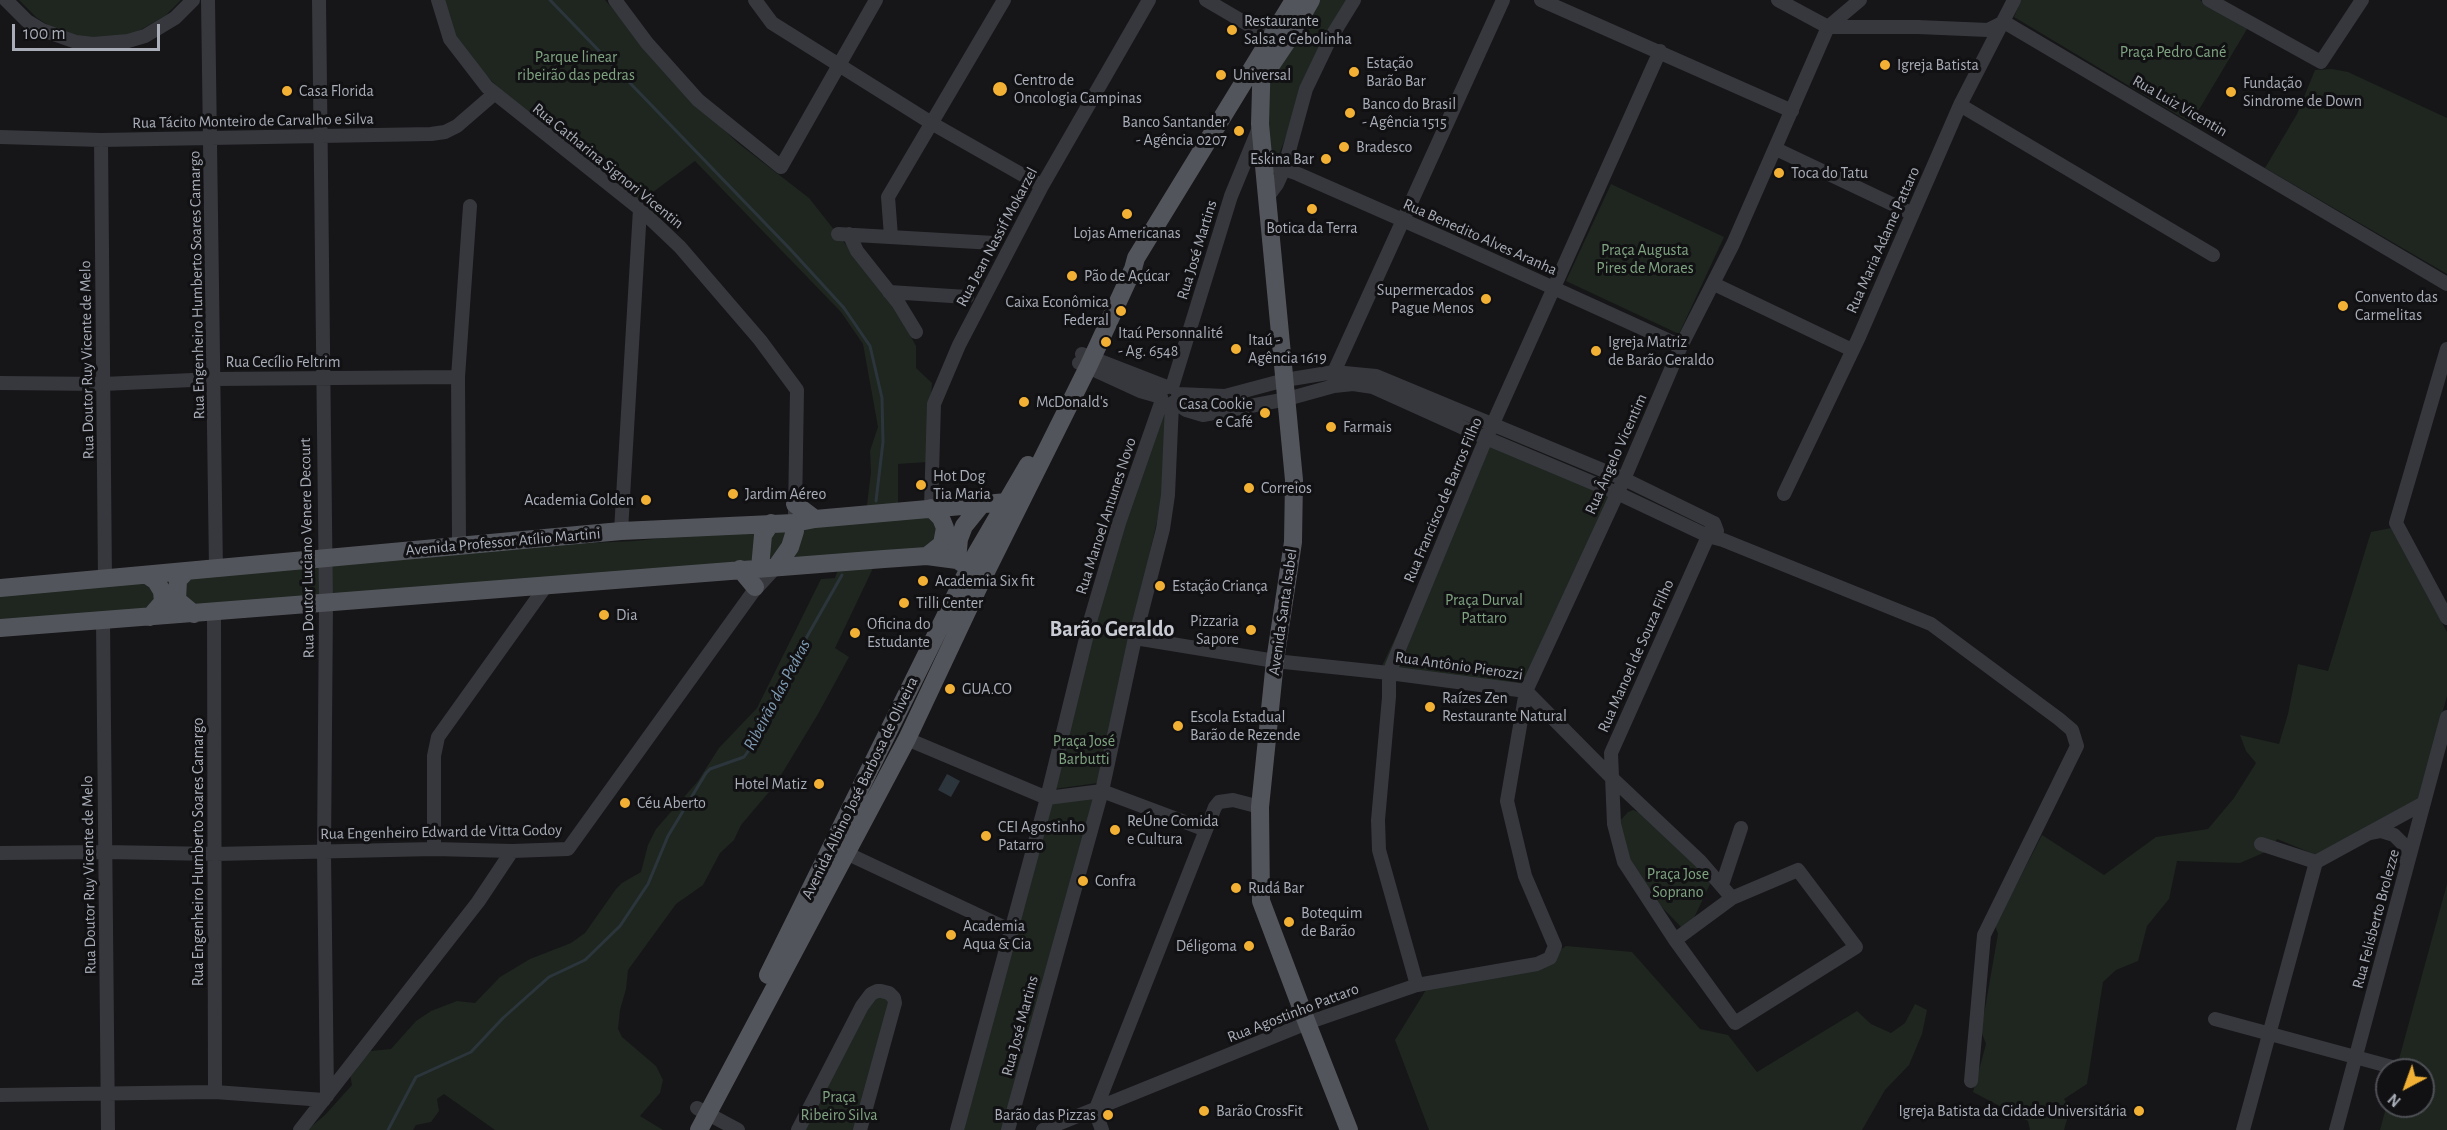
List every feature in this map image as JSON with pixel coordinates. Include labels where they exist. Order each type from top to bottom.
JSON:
[{"type":"main road","name":"Avenida Albino José Barbosa de Oliveira","points":[[698,1122],[736,1040],[970,568],[1002,544],[1085,360],[1103,305],[1125,266],[1136,258],[1294,0]]},
{"type":"main road","name":"Avenida Albino José Barbosa de Oliveira","points":[[1231,103],[1262,79],[1311,0]]},
{"type":"main road","name":"Avenida Santa Isabel","points":[[1262,54],[1260,124],[1294,480],[1293,542],[1275,661],[1260,807],[1262,901],[1306,1023],[1350,1130]]},
{"type":"main road","name":"Avenida Albino José Barbosa de Oliveira","points":[[698,1122],[907,739],[994,508],[1046,433],[1085,360]]},
{"type":"main road","points":[[795,504],[815,519]]},
{"type":"main road","name":"Avenida Professor Atílio Martini","points":[[0,588],[621,531],[794,523],[931,508],[994,508]]},
{"type":"main road","points":[[927,556],[942,544],[945,528],[941,518],[931,508]]},
{"type":"main road","points":[[970,568],[959,539],[964,526],[994,508],[1002,544]]},
{"type":"main road","points":[[768,568],[763,536],[771,523]]},
{"type":"main road","points":[[768,568],[790,547],[795,531],[794,523]]},
{"type":"main road","points":[[0,628],[927,556],[970,568]]},
{"type":"main road","points":[[740,569],[754,590]]},
{"type":"main road","points":[[186,572],[178,580],[177,600],[194,614]]},
{"type":"main road","points":[[147,575],[156,581],[162,591],[163,602],[150,617]]},
{"type":"street","points":[[6,0],[27,21],[42,30],[76,42],[93,44],[128,41],[145,36],[175,18],[193,0]]},
{"type":"street","name":"Rua Engenheiro Humberto Soares Camargo","points":[[208,0],[216,569]]},
{"type":"street","name":"Rua Doutor Luciano Venere Decourt","points":[[319,0],[321,379],[326,603],[324,852],[326,1098]]},
{"type":"street","name":"Rua Catharina Signori Vicentin","points":[[438,0],[450,39],[470,68],[494,94],[640,209],[680,247],[760,340],[797,390],[794,523]]},
{"type":"street","points":[[615,0],[647,43],[698,100],[781,167],[876,0]]},
{"type":"street","points":[[755,0],[772,23],[838,66],[933,124],[1042,186]]},
{"type":"street","points":[[891,236],[888,197],[1004,0]]},
{"type":"street","name":"Rua Jean Nassif Mokarzel","points":[[931,508],[934,404],[964,334],[1042,186],[1149,0]]},
{"type":"street","points":[[1206,0],[1271,38]]},
{"type":"street","points":[[1266,199],[1284,170],[1306,89],[1330,39],[1354,0]]},
{"type":"street","points":[[1334,379],[1503,0]]},
{"type":"street","points":[[1541,0],[1792,111]]},
{"type":"street","points":[[1778,0],[1828,27],[1988,30],[2004,22]]},
{"type":"street","name":"Rua Ângelo Vicentim","points":[[1555,946],[1525,876],[1507,801],[1526,691],[1624,479],[1681,346],[1714,284],[1776,149],[1828,27],[1860,0]]},
{"type":"street","name":"Rua Maria Adame Pattaro","points":[[1784,494],[1852,350],[1960,105],[2014,0]]},
{"type":"street","points":[[2209,0],[2321,62],[2362,0]]},
{"type":"street","name":"Rua Luiz Vicentin","points":[[2004,22],[2447,284]]},
{"type":"street","name":"Rua Francisco de Barros Filho","points":[[1418,985],[1379,850],[1378,820],[1389,697],[1389,672],[1486,438],[1660,51]]},
{"type":"street","name":"Rua Tácito Monteiro de Carvalho e Silva","points":[[0,137],[101,140],[320,138],[439,133],[458,126],[494,94]]},
{"type":"street","points":[[1960,105],[2213,255]]},
{"type":"street","name":"Rua José Martins","points":[[1008,1130],[1102,791],[1135,638],[1163,530],[1168,495],[1169,396],[1231,196],[1260,124]]},
{"type":"street","name":"Rua Doutor Ruy Vicente de Melo","points":[[101,140],[105,580]]},
{"type":"street","points":[[1776,149],[1911,213]]},
{"type":"street","name":"Rua Benedito Alves Aranha","points":[[1264,162],[1404,221],[1681,346]]},
{"type":"street","points":[[459,539],[458,377],[470,206]]},
{"type":"street","points":[[621,531],[640,209]]},
{"type":"street","points":[[916,332],[889,292],[843,234],[994,243]]},
{"type":"street","points":[[1714,284],[1852,350]]},
{"type":"street","points":[[889,292],[967,297]]},
{"type":"street","points":[[2447,349],[2396,524],[2447,618]]},
{"type":"street","points":[[1085,360],[1140,391],[1169,396],[1225,396],[1285,380],[1376,376],[1624,479],[1711,530],[1723,540],[1931,624],[2028,694],[2072,730],[2077,747],[1984,935],[1971,1081]]},
{"type":"street","name":"Rua Cecílio Feltrim","points":[[0,383],[103,384],[215,379],[458,377]]},
{"type":"street","points":[[1169,396],[1186,410],[1203,415],[1287,399],[1334,379],[1373,387],[1486,438],[1711,530]]},
{"type":"street","name":"Rua Manoel Antunes Novo","points":[[957,1130],[1047,798],[1091,618],[1119,523],[1169,396]]},
{"type":"street","name":"Rua Manoel de Souza Filho","points":[[1711,530],[1611,753],[1614,824],[1624,862],[1675,940],[1735,1023],[1856,947],[1798,870],[1732,898]]},
{"type":"street","name":"Rua Engenheiro Edward de Vitta Godoy","points":[[0,853],[215,854],[434,849],[512,851],[568,849],[768,568]]},
{"type":"street","points":[[434,849],[434,756],[438,737],[546,585]]},
{"type":"street","name":"Rua Engenheiro Humberto Soares Camargo","points":[[214,612],[215,1092]]},
{"type":"street","name":"Rua Doutor Ruy Vicente de Melo","points":[[103,620],[108,1130]]},
{"type":"street","name":"Rua Antônio Pierozzi","points":[[1135,638],[1275,661],[1389,672],[1526,691],[1722,885],[1732,898]]},
{"type":"street","name":"Rua Felisberto Brolezze","points":[[2336,1130],[2447,717]]},
{"type":"street","points":[[907,739],[1047,798],[1102,791],[1206,830]]},
{"type":"street","points":[[1102,1130],[1095,1111],[1219,802],[1233,800],[1260,807]]},
{"type":"street","points":[[2242,1130],[2316,862],[2424,803]]},
{"type":"street","points":[[1722,885],[1742,828]]},
{"type":"street","points":[[2365,835],[2381,831],[2394,835],[2403,844],[2407,865]]},
{"type":"street","points":[[2261,843],[2316,862]]},
{"type":"street","points":[[300,1130],[478,902],[512,851]]},
{"type":"street","points":[[846,853],[1012,931]]},
{"type":"street","points":[[1675,940],[1732,898]]},
{"type":"street","name":"Rua Agostinho Pattaro","points":[[1043,1130],[1095,1111],[1306,1023],[1418,985],[1537,964],[1550,958],[1555,946]]},
{"type":"street","points":[[798,1130],[866,1000],[877,991],[889,993],[894,998],[894,1010],[860,1130]]},
{"type":"street","points":[[2216,1019],[2375,1063]]},
{"type":"street","points":[[0,1095],[215,1092],[326,1098]]},
{"type":"street","points":[[698,1122],[738,1130]]},
{"type":"green space","points":[[19,0],[181,0],[165,16],[135,33],[118,37],[84,38],[51,27],[37,18]]},
{"type":"green space","name":"Parque linear ribeirão das pedras","points":[[441,0],[605,0],[697,104],[738,143],[809,198],[892,303],[916,346],[916,368],[932,383],[927,462],[898,464],[898,514],[930,512],[942,528],[925,554],[0,626],[0,594],[546,545],[634,541],[800,524],[866,513],[871,472],[870,451],[878,427],[863,344],[841,312],[695,161],[638,203],[501,90],[460,50]]},
{"type":"green space","points":[[1316,0],[1347,0],[1302,82],[1297,108],[1278,157],[1272,161],[1266,98],[1272,76]]},
{"type":"green space","name":"Praça Pedro Cané","points":[[2021,0],[2200,0],[2247,29],[2191,123],[2014,17]]},
{"type":"green space","points":[[2332,69],[2348,72],[2447,118],[2447,274],[2265,168],[2297,114],[2315,70]]},
{"type":"green space","name":"Praça Augusta Pires de Moraes","points":[[1611,184],[1724,237],[1679,334],[1566,281]]},
{"type":"green space","name":"Praça José Barbutti","points":[[1161,408],[1168,409],[1162,499],[1098,783],[1054,789],[1084,665],[1124,522]]},
{"type":"green space","name":"Praça Durval Pattaro","points":[[1487,444],[1611,495],[1523,686],[1381,668]]},
{"type":"green space","points":[[2391,528],[2447,632],[2447,696],[2419,798],[2316,855],[2277,839],[2270,850],[2240,863],[2177,861],[2169,899],[2147,926],[2138,961],[2116,970],[2103,982],[2087,1084],[2064,1099],[2070,1109],[2064,1130],[2030,1130],[2028,1121],[1973,1092],[1986,1044],[1981,1031],[1998,934],[1995,926],[2042,835],[2104,875],[2156,837],[2208,829],[2234,798],[2256,763],[2246,751],[2240,735],[2279,744],[2288,714],[2298,664],[2328,671],[2371,532]]},
{"type":"green space","points":[[875,564],[835,648],[849,657],[775,785],[741,825],[734,840],[720,853],[703,885],[676,904],[628,970],[618,1029],[622,1037],[656,1066],[663,1080],[660,1093],[640,1116],[663,1130],[495,1130],[444,1094],[437,1099],[439,1111],[431,1122],[416,1125],[413,1130],[307,1130],[325,1115],[352,1085],[350,1075],[370,1051],[391,1049],[416,1021],[431,1011],[457,1001],[475,1003],[500,977],[530,959],[571,943],[585,933],[616,889],[641,872],[648,845],[656,829],[698,781],[719,748],[757,708],[821,579],[835,578],[839,567]]},
{"type":"green space","points":[[1097,794],[1006,1130],[964,1130],[1047,798]]},
{"type":"green space","name":"Praça Jose Soprano","points":[[1633,810],[1646,815],[1713,878],[1692,922],[1682,928],[1654,899],[1627,860],[1619,822]]},
{"type":"green space","points":[[2447,884],[2447,1130],[2380,1130],[2383,1118],[2435,1118],[2435,1058],[2399,1058]]},
{"type":"green space","points":[[1566,946],[1632,952],[1700,1029],[1728,1035],[1757,1072],[1857,1011],[1871,1024],[1891,1033],[1905,1023],[1915,1004],[1927,1010],[1922,1034],[1909,1065],[1885,1090],[1862,1130],[1429,1130],[1395,1040],[1429,985],[1538,965]]},
{"type":"green space","name":"Praça Ribeiro Silva","points":[[872,995],[893,999],[856,1130],[799,1130]]},
{"type":"shaded area","points":[[947,774],[960,781],[951,797],[938,790]]},
{"type":"waterway","points":[[550,0],[790,249],[844,308],[870,346],[882,398],[883,442],[876,501]]},
{"type":"waterway","name":"Ribeirão das Pedras","points":[[388,1130],[416,1077],[471,1052],[503,1018],[549,977],[585,960],[620,926],[648,884],[668,836],[706,773],[710,769],[744,757],[759,736],[767,707],[842,575]]},
{"type":"place","name":"Restaurante Salsa e Cebolinha","points":[[1232,30]]},
{"type":"place","name":"Igreja Batista","points":[[1885,65]]},
{"type":"place","name":"Estação Barão Bar","points":[[1354,72]]},
{"type":"place","name":"Universal","points":[[1221,75]]},
{"type":"place","name":"Centro de Oncologia Campinas","points":[[1000,89]]},
{"type":"place","name":"Casa Florida","points":[[287,91]]},
{"type":"place","name":"Fundação Sindrome de Down","points":[[2231,92]]},
{"type":"place","name":"Banco do Brasil - Agência 1515","points":[[1350,113]]},
{"type":"place","name":"Banco Santander - Agência 0207","points":[[1239,131]]},
{"type":"place","name":"Bradesco","points":[[1344,147]]},
{"type":"place","name":"Eskina Bar","points":[[1326,159]]},
{"type":"place","name":"Toca do Tatu","points":[[1779,173]]},
{"type":"place","name":"Botica da Terra","points":[[1312,209]]},
{"type":"place","name":"Lojas Americanas","points":[[1127,214]]},
{"type":"place","name":"Pão de Açúcar","points":[[1072,276]]},
{"type":"place","name":"Supermercados Pague Menos","points":[[1486,299]]},
{"type":"place","name":"Convento das Carmelitas","points":[[2343,306]]},
{"type":"place","name":"Caixa Econômica Federal","points":[[1121,311]]},
{"type":"place","name":"Itaú Personnalité - Ag. 6548","points":[[1106,342]]},
{"type":"place","name":"Itaú - Agência 1619","points":[[1236,349]]},
{"type":"place","name":"Igreja Matriz de Barão Geraldo","points":[[1596,351]]},
{"type":"place","name":"McDonald's","points":[[1024,402]]},
{"type":"place","name":"Casa Cookie e Café","points":[[1265,413]]},
{"type":"place","name":"Farmais","points":[[1331,427]]},
{"type":"place","name":"Hot Dog Tia Maria","points":[[921,485]]},
{"type":"place","name":"Correios","points":[[1249,488]]},
{"type":"place","name":"Jardim Aéreo","points":[[733,494]]},
{"type":"place","name":"Academia Golden","points":[[646,500]]},
{"type":"place","name":"Academia Six fit","points":[[923,581]]},
{"type":"place","name":"Estação Criança","points":[[1160,586]]},
{"type":"place","name":"Tilli Center","points":[[904,603]]},
{"type":"place","name":"Dia","points":[[604,615]]},
{"type":"place","name":"Pizzaria Sapore","points":[[1251,630]]},
{"type":"place","name":"Oficina do Estudante","points":[[855,633]]},
{"type":"place","name":"GUA.CO","points":[[950,689]]},
{"type":"place","name":"Raízes Zen Restaurante Natural","points":[[1430,707]]},
{"type":"place","name":"Escola Estadual Barão de Rezende","points":[[1178,726]]},
{"type":"place","name":"Hotel Matiz","points":[[819,784]]},
{"type":"place","name":"Céu Aberto","points":[[625,803]]},
{"type":"place","name":"ReÚne Comida e Cultura","points":[[1115,830]]},
{"type":"place","name":"CEI Agostinho Patarro","points":[[986,836]]},
{"type":"place","name":"Confra","points":[[1083,881]]},
{"type":"place","name":"Rudá Bar","points":[[1236,888]]},
{"type":"place","name":"Botequim de Barão","points":[[1289,922]]},
{"type":"place","name":"Academia Aqua & Cia","points":[[951,935]]},
{"type":"place","name":"Déligoma","points":[[1249,946]]},
{"type":"place","name":"Barão CrossFit","points":[[1204,1111]]},
{"type":"place","name":"Igreja Batista da Cidade Universitária","points":[[2139,1111]]},
{"type":"place","name":"Barão das Pizzas","points":[[1108,1115]]},
{"type":"district","name":"Barão Geraldo","points":[[1112,629]]}]
